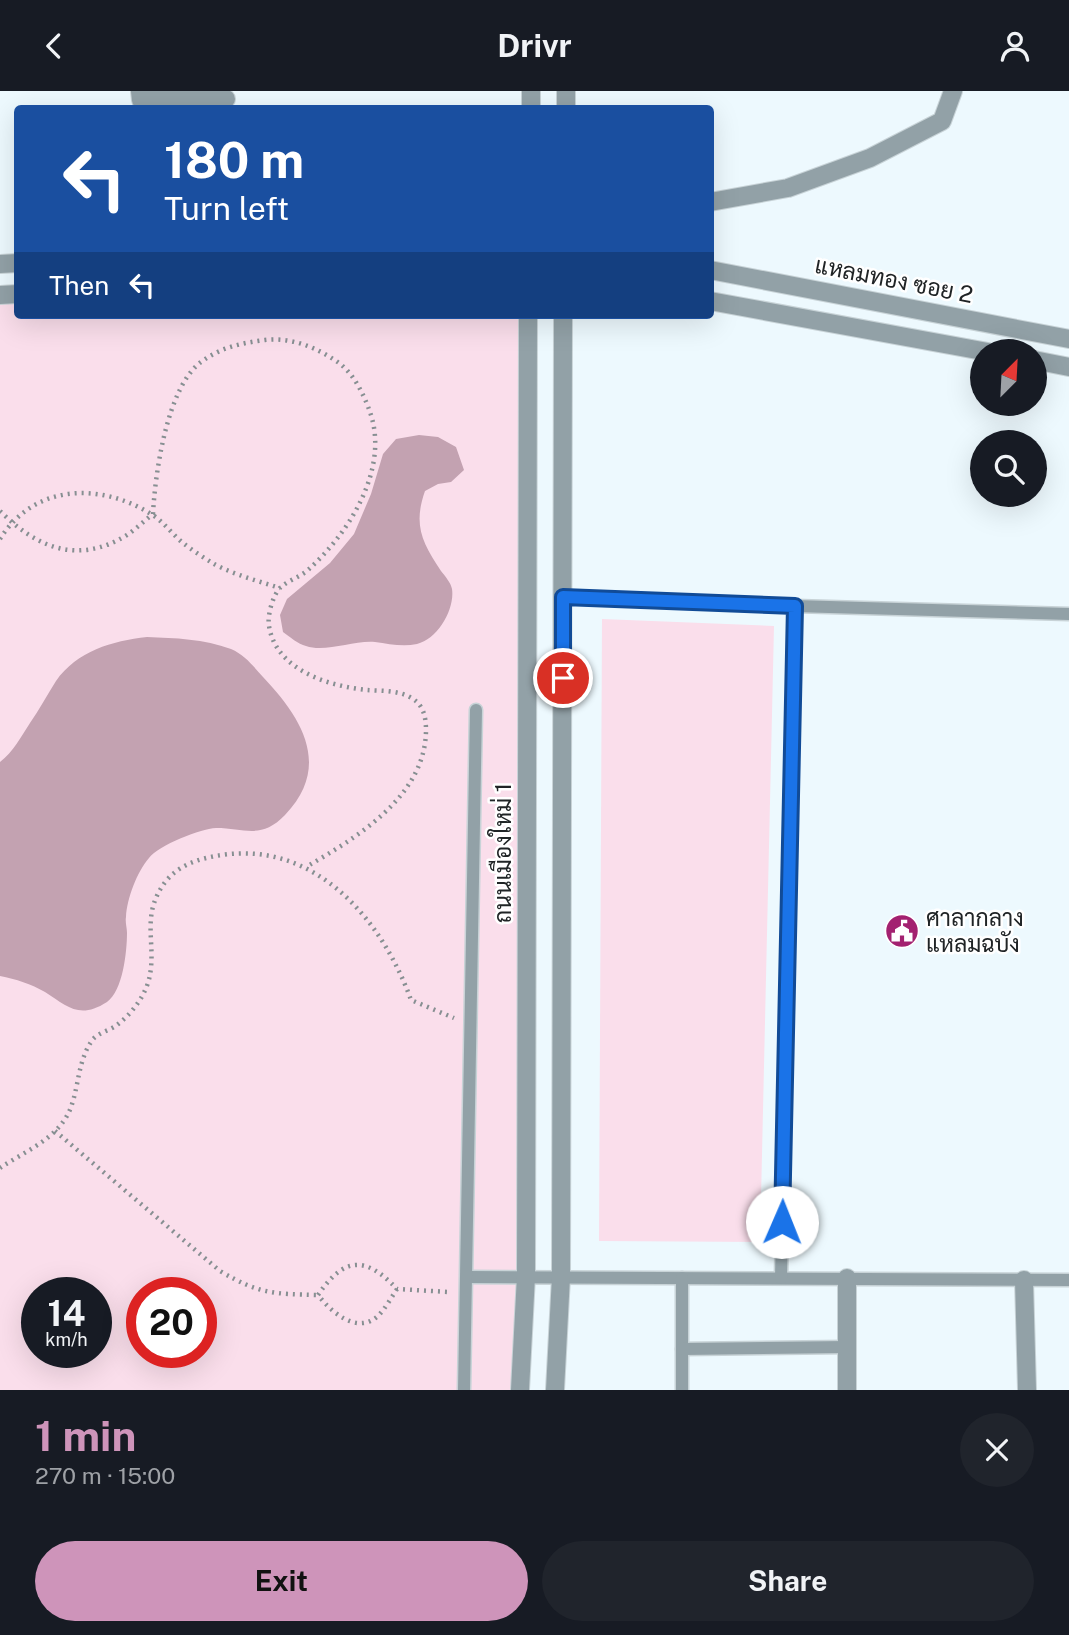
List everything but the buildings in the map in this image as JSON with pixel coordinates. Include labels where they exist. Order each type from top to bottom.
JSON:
[{"type":"street","points":[[140,91],[141,100],[226,99]]},
{"type":"street","points":[[714,201],[788,188],[870,158],[942,121],[953,91]]},
{"type":"street","name":"แหลมทอง ซอย 2","points":[[714,271],[1069,339]]},
{"type":"street","points":[[714,302],[970,349]]},
{"type":"street","name":"ถนนเมืองใหม่ 1","points":[[520,1390],[526,1276],[528,319]]},
{"type":"street","points":[[555,1390],[561,1277],[563,319]]},
{"type":"street","points":[[1047,362],[1069,366]]},
{"type":"street","points":[[847,1278],[847,1390]]},
{"type":"street","points":[[1024,1280],[1027,1390]]},
{"type":"lane","points":[[563,597],[1069,614]]},
{"type":"lane","points":[[781,1278],[795,606]]},
{"type":"lane","points":[[464,1390],[476,710]]},
{"type":"lane","points":[[467,1277],[1069,1280]]},
{"type":"lane","points":[[682,1277],[682,1390]]},
{"type":"lane","points":[[682,1349],[847,1347]]},
{"type":"path","points":[[0,511],[40,543],[67,551],[97,547],[126,535],[153,514],[158,466],[169,422],[185,383],[199,363],[225,348],[279,339],[303,344],[343,366],[367,402],[374,424],[375,451],[368,480],[355,514],[333,544],[306,572],[280,588],[268,622],[272,643],[292,665],[315,678],[342,687],[395,692],[414,699],[425,713],[426,733],[423,753],[410,782],[388,809],[355,839],[306,867]]},
{"type":"path","points":[[0,539],[26,510],[52,496],[81,492],[115,497],[153,514],[183,543],[215,564],[280,588]]},
{"type":"path","points":[[0,1168],[37,1146],[55,1131],[71,1111],[81,1063],[92,1039],[117,1025],[138,1005],[148,981],[153,899],[168,879],[190,862],[239,852],[274,856],[306,867],[371,921],[389,949],[411,1000],[471,1025]]},
{"type":"path","points":[[55,1131],[220,1271],[246,1287],[274,1294],[318,1295],[337,1315],[350,1322],[363,1323],[376,1318],[397,1289]]},
{"type":"path","points":[[318,1295],[335,1273],[351,1265],[370,1266],[385,1276],[397,1289],[466,1294]]},
{"type":"shaded area","points":[[14,296],[14,319],[528,319],[520,1390],[0,1390],[0,297]]},
{"type":"shaded area","points":[[419,435],[438,437],[456,447],[464,470],[451,482],[438,484],[425,491],[421,503],[420,524],[424,542],[452,589],[451,605],[444,622],[432,636],[412,645],[367,642],[314,648],[297,642],[283,632],[280,615],[287,599],[330,563],[354,534],[371,494],[383,454],[396,439]]},
{"type":"shaded area","points":[[602,619],[774,626],[760,1242],[599,1241]]},
{"type":"shaded area","points":[[147,637],[210,643],[236,651],[245,658],[290,709],[299,726],[309,761],[307,779],[299,797],[285,815],[268,828],[252,831],[209,829],[170,843],[154,853],[137,878],[128,902],[125,960],[117,989],[107,1002],[97,1007],[89,1010],[74,1009],[34,987],[0,976],[0,762],[16,744],[56,681],[74,662],[96,649]]},
{"type":"place","name":"ศาลากลาง แหลมฉบัง","points":[[902,931]]},
{"type":"route","points":[[563,678],[563,597],[795,606],[782,1222]]}]
